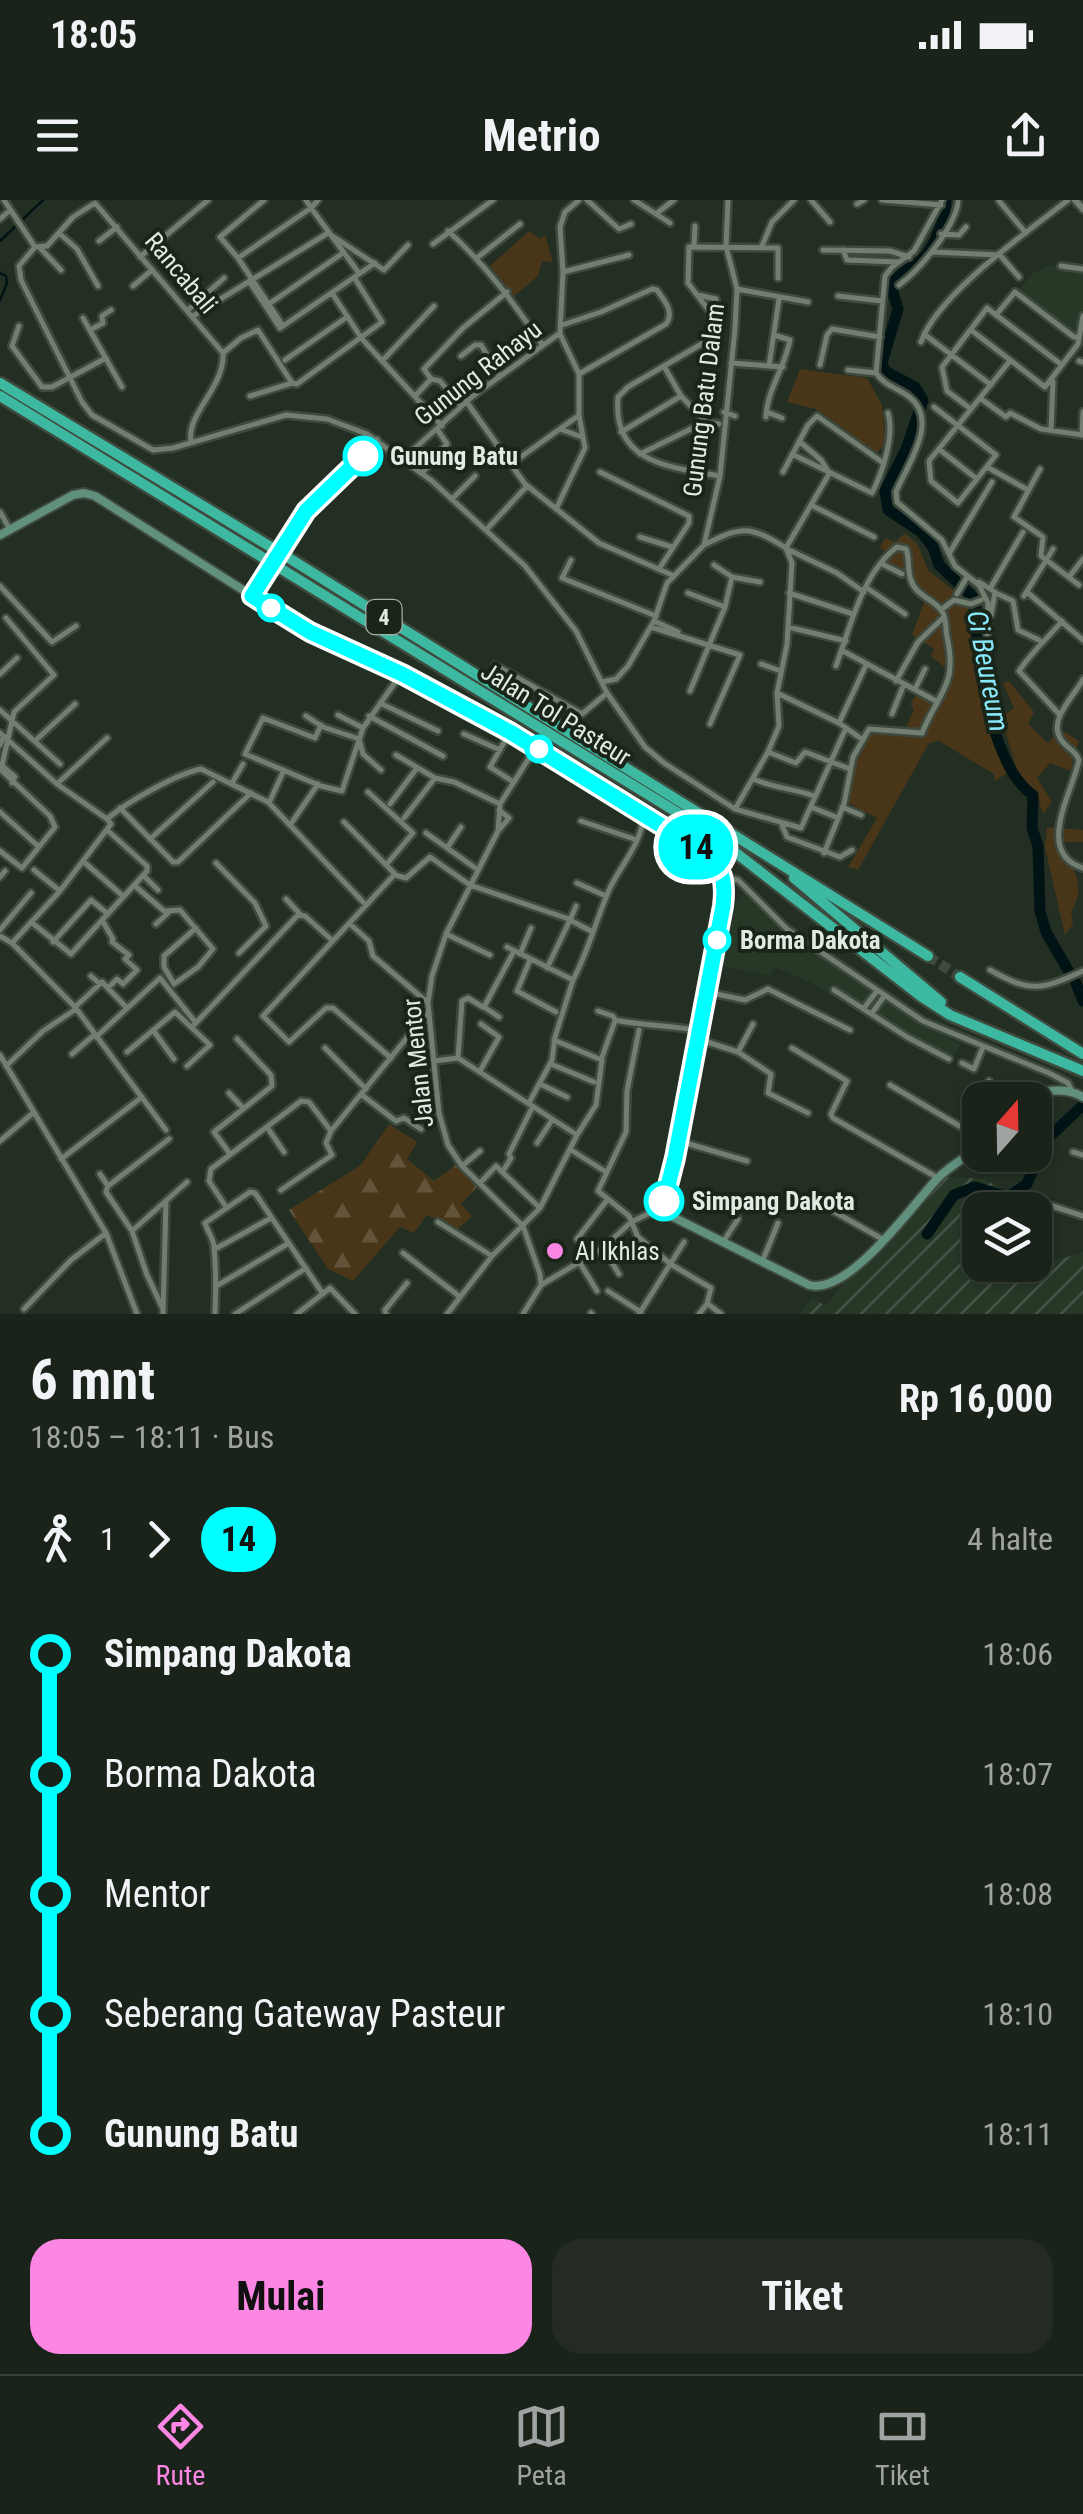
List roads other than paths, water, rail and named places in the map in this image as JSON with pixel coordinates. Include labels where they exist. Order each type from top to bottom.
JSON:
[{"type":"highway","name":"Jalan Tol Pasteur","points":[[0,383],[928,956]]},
{"type":"highway","name":"Jalan Tol Pasteur","points":[[0,396],[709,832],[922,998],[950,1015],[1083,1068]]},
{"type":"highway","points":[[767,854],[940,1002],[1083,1068]]},
{"type":"highway","points":[[960,977],[1083,1054]]},
{"type":"main road","points":[[0,535],[73,496],[90,494],[310,632],[402,674],[510,732],[711,857],[723,876],[723,906],[664,1207],[669,1215],[809,1285],[822,1287],[843,1277],[884,1240],[938,1178],[962,1160]]},
{"type":"main road","points":[[1052,1093],[1071,1090],[1083,1096]]},
{"type":"street","points":[[4,200],[21,228],[61,270]]},
{"type":"street","points":[[140,257],[208,200]]},
{"type":"street","points":[[264,200],[220,237],[283,326],[374,263]]},
{"type":"street","points":[[250,396],[297,384],[383,320],[306,200]]},
{"type":"street","points":[[238,258],[318,200]]},
{"type":"street","points":[[433,244],[494,200]]},
{"type":"street","points":[[583,200],[619,230],[632,224]]},
{"type":"street","name":"Gunung Rahayu","points":[[404,458],[500,375],[560,333],[560,224],[570,207],[583,200]]},
{"type":"street","points":[[634,200],[670,223]]},
{"type":"street","points":[[656,214],[674,200]]},
{"type":"street","name":"Gunung Batu Dalam","points":[[704,545],[720,476],[737,289],[726,246],[728,200]]},
{"type":"street","points":[[762,246],[772,222],[794,200]]},
{"type":"street","points":[[811,200],[830,222]]},
{"type":"street","points":[[882,200],[942,202],[910,257],[886,276],[876,373],[909,397],[922,417],[921,436],[896,498],[938,535],[966,578],[991,587],[996,596],[987,640]]},
{"type":"street","points":[[921,342],[935,316],[1026,233],[1072,200],[1083,208]]},
{"type":"street","name":"Rancabali","points":[[38,248],[95,201],[222,353]]},
{"type":"street","points":[[899,285],[932,252],[941,234],[954,222],[958,202]]},
{"type":"street","points":[[999,202],[1026,233]]},
{"type":"street","points":[[0,219],[10,210]]},
{"type":"street","points":[[478,258],[520,224]]},
{"type":"street","points":[[694,246],[695,226]]},
{"type":"street","points":[[99,241],[117,227]]},
{"type":"street","points":[[941,234],[957,236],[966,227]]},
{"type":"street","points":[[448,232],[478,258],[507,292],[542,344]]},
{"type":"street","points":[[59,233],[77,249],[98,286]]},
{"type":"street","points":[[330,235],[384,270],[408,245]]},
{"type":"street","points":[[193,316],[330,235]]},
{"type":"street","points":[[720,476],[657,462],[640,454],[621,432],[617,410],[620,394],[708,341],[712,334],[712,318],[688,283],[687,250],[694,246],[778,248],[778,278]]},
{"type":"street","points":[[38,248],[19,266],[20,280],[92,415],[154,450],[294,415],[348,424],[377,440],[422,473],[525,566],[585,645],[600,682],[645,747],[735,809],[800,828],[830,762],[866,665]]},
{"type":"street","points":[[822,250],[890,252],[910,257]]},
{"type":"street","points":[[843,250],[846,260],[901,262]]},
{"type":"street","points":[[932,252],[1000,255],[1019,277]]},
{"type":"street","points":[[267,305],[343,254]]},
{"type":"street","points":[[563,272],[629,254]]},
{"type":"street","points":[[1061,266],[1083,270]]},
{"type":"street","points":[[134,286],[152,270]]},
{"type":"street","points":[[188,310],[224,278]]},
{"type":"street","points":[[562,325],[654,289],[669,308],[668,323],[579,374]]},
{"type":"street","points":[[737,289],[808,302]]},
{"type":"street","points":[[431,379],[424,368],[463,328],[507,292]]},
{"type":"street","points":[[996,315],[1016,292],[1074,338],[1079,337]]},
{"type":"street","points":[[332,293],[362,339],[440,427],[447,444],[422,473]]},
{"type":"street","points":[[695,294],[716,299],[716,315],[712,318]]},
{"type":"street","points":[[838,296],[882,301]]},
{"type":"street","points":[[769,366],[780,298]]},
{"type":"street","points":[[383,360],[434,306]]},
{"type":"street","points":[[971,409],[948,391],[942,367],[988,308],[1062,365]]},
{"type":"street","points":[[90,330],[102,323],[102,316],[111,310]]},
{"type":"street","points":[[285,360],[347,316]]},
{"type":"street","points":[[970,330],[1043,388],[1078,344],[1083,316]]},
{"type":"street","points":[[83,318],[122,387]]},
{"type":"street","points":[[19,326],[12,346],[36,384],[48,388],[106,358]]},
{"type":"street","points":[[820,365],[832,329],[881,337]]},
{"type":"street","points":[[191,441],[191,427],[219,378],[222,353],[241,338],[258,330],[292,383]]},
{"type":"street","points":[[556,509],[585,448],[579,415],[579,374],[560,333]]},
{"type":"street","points":[[924,334],[991,384]]},
{"type":"street","points":[[774,335],[790,339],[766,414],[782,418]]},
{"type":"street","points":[[461,356],[478,344],[500,375]]},
{"type":"street","points":[[934,407],[957,426],[996,455],[958,502],[934,485],[929,463],[938,449],[957,426],[971,409],[980,398],[1008,362]]},
{"type":"street","points":[[731,363],[784,367]]},
{"type":"street","points":[[665,368],[702,424]]},
{"type":"street","points":[[848,370],[876,373]]},
{"type":"street","points":[[1051,431],[1053,378]]},
{"type":"street","points":[[416,396],[431,379]]},
{"type":"street","points":[[431,379],[440,380],[464,404],[527,486],[598,543],[672,576]]},
{"type":"street","points":[[621,432],[682,396]]},
{"type":"street","points":[[980,398],[1006,417],[1010,413],[1051,431],[1082,434],[1083,412]]},
{"type":"street","points":[[724,412],[735,416]]},
{"type":"street","points":[[792,454],[872,494],[886,464],[884,451],[892,425],[888,413]]},
{"type":"street","points":[[512,464],[579,415]]},
{"type":"street","points":[[783,472],[817,416],[883,462]]},
{"type":"street","points":[[640,454],[702,424],[719,424]]},
{"type":"street","points":[[560,428],[582,437]]},
{"type":"street","points":[[252,596],[306,511],[377,440]]},
{"type":"street","points":[[799,441],[825,464],[830,474]]},
{"type":"street","points":[[657,462],[658,448]]},
{"type":"street","points":[[938,449],[977,479]]},
{"type":"street","points":[[874,456],[884,451]]},
{"type":"street","points":[[986,467],[1029,490]]},
{"type":"street","points":[[1040,470],[1014,517],[1043,536],[1040,554],[1079,585]]},
{"type":"street","points":[[600,472],[690,516],[659,569]]},
{"type":"street","points":[[735,809],[768,752],[778,726],[776,693],[788,627],[792,563],[787,548],[830,474]]},
{"type":"street","points":[[452,499],[475,476]]},
{"type":"street","points":[[950,552],[992,482]]},
{"type":"street","points":[[487,530],[527,486]]},
{"type":"street","points":[[812,506],[874,537]]},
{"type":"street","points":[[0,512],[9,528]]},
{"type":"street","points":[[600,682],[610,682],[623,672],[653,621],[672,576],[704,545],[736,529],[758,533],[906,614]]},
{"type":"street","points":[[991,587],[1023,532]]},
{"type":"street","points":[[640,537],[672,547]]},
{"type":"street","points":[[824,854],[842,807],[853,757],[869,729],[922,733],[951,674],[943,613],[916,589],[906,549],[897,547],[866,590],[836,666]]},
{"type":"street","points":[[1053,550],[1025,594],[1083,640]]},
{"type":"street","points":[[1069,577],[1083,559]]},
{"type":"street","points":[[571,560],[562,578],[680,634],[740,656],[710,724]]},
{"type":"street","points":[[882,564],[902,574]]},
{"type":"street","points":[[714,566],[732,577],[760,582]]},
{"type":"street","points":[[690,691],[732,577]]},
{"type":"street","points":[[956,594],[966,578]]},
{"type":"street","points":[[975,581],[988,603],[990,623]]},
{"type":"street","points":[[0,586],[52,642],[76,626]]},
{"type":"street","points":[[688,592],[724,607]]},
{"type":"street","points":[[790,593],[854,614]]},
{"type":"street","points":[[998,594],[1013,601],[1018,630],[1040,640]]},
{"type":"street","points":[[896,681],[918,642],[954,600],[970,604],[981,600]]},
{"type":"street","points":[[0,755],[14,712],[54,675],[6,618]]},
{"type":"street","points":[[1060,715],[1019,671],[1040,640],[1062,621]]},
{"type":"street","points":[[788,627],[846,640]]},
{"type":"street","points":[[844,652],[936,701]]},
{"type":"street","points":[[0,674],[17,658]]},
{"type":"street","points":[[761,664],[781,671]]},
{"type":"street","points":[[495,665],[583,714],[607,693]]},
{"type":"street","points":[[915,689],[925,669]]},
{"type":"street","points":[[321,725],[315,738],[264,718],[245,754],[342,791],[363,728],[402,674]]},
{"type":"street","points":[[1083,678],[1060,715],[1058,729],[1061,740],[1079,760],[1058,819],[1062,850],[1072,864],[1083,868]]},
{"type":"street","points":[[892,714],[904,684]]},
{"type":"street","points":[[776,693],[863,740]]},
{"type":"street","points":[[380,703],[438,731]]},
{"type":"street","points":[[35,741],[75,704]]},
{"type":"street","points":[[0,710],[60,764]]},
{"type":"street","points":[[338,715],[363,728]]},
{"type":"street","points":[[306,716],[359,738]]},
{"type":"street","points":[[370,716],[443,756]]},
{"type":"street","points":[[510,732],[491,770],[512,781]]},
{"type":"street","points":[[464,734],[500,750]]},
{"type":"street","points":[[0,746],[5,736]]},
{"type":"street","points":[[0,851],[22,868],[54,830],[54,821],[1,776],[5,736]]},
{"type":"street","points":[[5,736],[57,784],[111,822],[60,890],[12,943]]},
{"type":"street","points":[[57,784],[108,738]]},
{"type":"street","points":[[359,738],[363,754],[381,770]]},
{"type":"street","name":"Jalan Mentor","points":[[536,747],[499,807],[498,830],[446,934],[432,976],[428,1012],[444,1135],[462,1166],[523,1226],[544,1283]]},
{"type":"street","points":[[768,752],[796,763],[806,752],[850,770]]},
{"type":"street","points":[[396,755],[499,807]]},
{"type":"street","points":[[0,764],[14,777],[12,784]]},
{"type":"street","points":[[232,783],[243,764]]},
{"type":"street","points":[[390,804],[416,768]]},
{"type":"street","points":[[107,819],[120,808],[196,769],[269,803],[366,905]]},
{"type":"street","points":[[269,803],[284,770]]},
{"type":"street","points":[[404,818],[435,778]]},
{"type":"street","points":[[753,779],[814,796]]},
{"type":"street","points":[[150,839],[214,782]]},
{"type":"street","points":[[290,826],[318,784]]},
{"type":"street","points":[[368,792],[413,833],[386,864]]},
{"type":"street","points":[[120,808],[173,862],[178,862],[251,793]]},
{"type":"street","points":[[810,807],[838,818]]},
{"type":"street","points":[[842,807],[861,815]]},
{"type":"street","points":[[0,812],[39,847]]},
{"type":"street","points":[[503,1171],[512,1158],[509,1154],[550,1064],[572,980],[584,960],[606,896],[637,840],[643,814]]},
{"type":"street","points":[[582,821],[637,840]]},
{"type":"street","points":[[344,822],[394,874],[406,878],[428,857],[470,885],[542,907],[593,932]]},
{"type":"street","points":[[782,825],[787,838],[824,854],[836,858],[852,850]]},
{"type":"street","points":[[446,848],[460,827]]},
{"type":"street","points":[[31,922],[71,954],[134,886],[146,866],[107,830]]},
{"type":"street","points":[[426,833],[478,870]]},
{"type":"street","points":[[83,861],[123,896]]},
{"type":"street","points":[[216,863],[254,903],[266,926],[278,938]]},
{"type":"street","points":[[34,870],[60,890]]},
{"type":"street","points":[[390,1058],[333,1008],[326,1008],[292,1042],[263,1016],[394,874]]},
{"type":"street","points":[[143,875],[158,890]]},
{"type":"street","points":[[723,876],[738,880],[787,929],[923,1021],[1049,1073],[1071,1090]]},
{"type":"street","points":[[577,883],[606,896]]},
{"type":"street","points":[[134,886],[170,912]]},
{"type":"street","points":[[31,894],[0,933],[76,1008],[166,1130]]},
{"type":"street","points":[[286,899],[333,941]]},
{"type":"street","points":[[54,942],[91,900],[108,914]]},
{"type":"street","points":[[547,968],[576,906]]},
{"type":"street","points":[[156,924],[179,909],[196,928],[213,950],[174,984],[164,967],[164,956],[196,928]]},
{"type":"street","points":[[194,1025],[300,914]]},
{"type":"street","points":[[102,920],[114,939],[112,942],[128,955],[126,958],[137,970],[122,984],[117,979],[108,988]]},
{"type":"street","points":[[350,924],[369,942],[373,956],[428,1003]]},
{"type":"street","points":[[239,954],[266,926]]},
{"type":"street","points":[[484,1007],[531,928]]},
{"type":"street","points":[[446,934],[490,955]]},
{"type":"street","points":[[506,947],[572,980]]},
{"type":"street","points":[[530,960],[516,992],[556,1012]]},
{"type":"street","points":[[990,970],[1034,988],[1050,986],[1083,971]]},
{"type":"street","points":[[91,976],[128,1008]]},
{"type":"street","points":[[72,1054],[160,978],[210,1047],[187,1066]]},
{"type":"street","points":[[6,1066],[100,984]]},
{"type":"street","points":[[707,992],[745,1000],[768,990],[850,1030]]},
{"type":"street","points":[[834,990],[907,1038],[948,1059]]},
{"type":"street","points":[[864,1008],[878,990]]},
{"type":"street","points":[[872,1014],[884,995]]},
{"type":"street","points":[[458,1058],[462,1001],[468,998],[499,1017]]},
{"type":"street","points":[[598,1011],[615,1020],[699,1035],[738,1052],[770,1074],[768,1093],[808,1113]]},
{"type":"street","points":[[127,1052],[172,1012],[194,1025]]},
{"type":"street","points":[[280,1190],[332,1156],[326,1143],[331,1130],[428,1012]]},
{"type":"street","points":[[448,1314],[492,1256],[540,1208],[572,1150],[575,1133],[596,1104],[600,1059],[615,1020]]},
{"type":"street","points":[[480,1071],[499,1037],[481,1024]]},
{"type":"street","points":[[738,1052],[752,1024]]},
{"type":"street","points":[[153,1030],[174,1059]]},
{"type":"street","points":[[639,1030],[626,1091],[627,1129],[598,1191],[630,1216],[638,1237],[672,1265],[711,1288],[707,1304],[699,1314]]},
{"type":"street","points":[[231,1155],[214,1132],[272,1086],[273,1081],[272,1075],[237,1039]]},
{"type":"street","points":[[554,1040],[600,1059]]},
{"type":"street","points":[[325,1048],[396,1121],[404,1118],[421,1129]]},
{"type":"street","points":[[792,1048],[847,1081],[830,1114],[833,1118],[938,1178]]},
{"type":"street","points":[[962,1063],[974,1069],[983,1048]]},
{"type":"street","points":[[0,1055],[106,1234],[135,1314]]},
{"type":"street","points":[[434,1061],[458,1058],[575,1133]]},
{"type":"street","points":[[550,1064],[594,1082]]},
{"type":"street","points":[[540,1084],[568,1097]]},
{"type":"street","points":[[890,1084],[962,1127]]},
{"type":"street","points":[[229,1093],[242,1108]]},
{"type":"street","points":[[61,1160],[142,1098]]},
{"type":"street","points":[[226,1207],[208,1174],[267,1126],[305,1100],[331,1130]]},
{"type":"street","points":[[0,1141],[34,1112]]},
{"type":"street","points":[[537,1143],[552,1120]]},
{"type":"street","points":[[267,1126],[284,1152]]},
{"type":"street","points":[[162,1310],[132,1231],[106,1192],[108,1186],[169,1139]]},
{"type":"street","points":[[679,1141],[747,1161]]},
{"type":"street","points":[[572,1150],[606,1172]]},
{"type":"street","points":[[462,1166],[480,1151]]},
{"type":"street","points":[[1073,1152],[1083,1155]]},
{"type":"street","points":[[480,1183],[496,1166],[540,1208]]},
{"type":"street","points":[[100,1174],[108,1186]]},
{"type":"street","points":[[132,1231],[187,1182]]},
{"type":"street","points":[[215,1314],[215,1249],[205,1223],[250,1192],[255,1193],[323,1294]]},
{"type":"street","points":[[577,1239],[607,1200]]},
{"type":"street","points":[[162,1310],[166,1202]]},
{"type":"street","points":[[1052,1206],[1083,1216]]},
{"type":"street","points":[[523,1314],[544,1283],[603,1248],[631,1222],[664,1207]]},
{"type":"street","points":[[833,1210],[884,1240]]},
{"type":"street","points":[[215,1249],[271,1218]]},
{"type":"street","points":[[723,1242],[738,1219]]},
{"type":"street","points":[[438,1222],[492,1256]]},
{"type":"street","points":[[762,1262],[778,1223]]},
{"type":"street","points":[[24,1309],[68,1262],[106,1234]]},
{"type":"street","points":[[608,1291],[640,1313],[684,1242]]},
{"type":"street","points":[[218,1285],[289,1244]]},
{"type":"street","points":[[603,1248],[620,1274]]},
{"type":"street","points":[[402,1254],[459,1296]]},
{"type":"street","points":[[580,1263],[597,1290]]},
{"type":"street","points":[[146,1274],[162,1265]]},
{"type":"street","points":[[235,1314],[306,1268]]},
{"type":"street","points":[[386,1314],[385,1310],[407,1283]]},
{"type":"street","points":[[303,1313],[332,1289],[355,1314]]},
{"type":"street","points":[[707,1304],[721,1314]]},
{"type":"waterway","points":[[0,241],[43,200]]},
{"type":"waterway","name":"Ci Beureum","points":[[946,200],[942,223],[930,249],[895,280],[893,293],[898,309],[882,363],[885,371],[915,387],[923,400],[906,449],[885,491],[888,510],[921,532],[933,547],[939,565],[974,598],[980,669],[991,719],[1008,765],[1033,795],[1040,911],[1046,932],[1068,970]]},
{"type":"waterway","points":[[0,273],[6,276],[7,283],[0,300]]},
{"type":"waterway","name":"Ci Beureum","points":[[1076,983],[1083,1001]]},
{"type":"waterway","name":"Ci Beureum","points":[[927,1234],[954,1195],[975,1187],[1008,1197],[1027,1184],[1044,1142],[1083,1105]]},
{"type":"tunnel","points":[[928,956],[960,977]]},
{"type":"place","name":"Gunung Batu","points":[[363,456]]},
{"type":"place","name":"Borma Dakota","points":[[717,940]]},
{"type":"place","name":"Simpang Dakota","points":[[664,1201]]},
{"type":"place","name":"Al Ikhlas","points":[[555,1251]]}]
